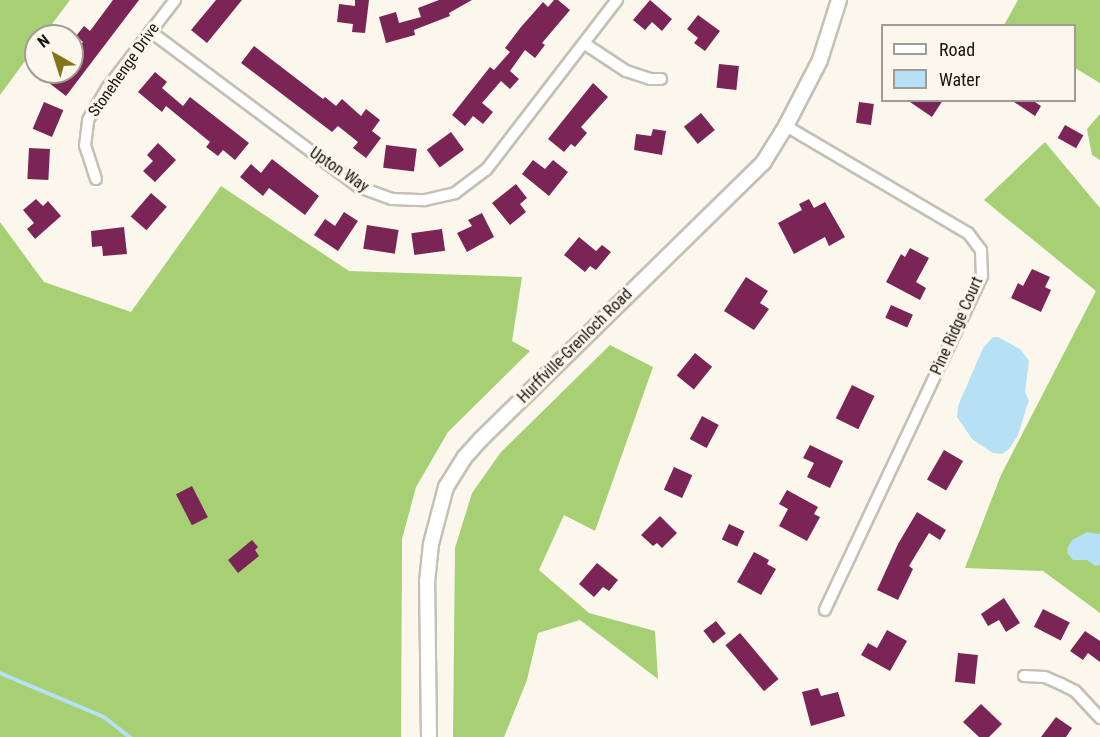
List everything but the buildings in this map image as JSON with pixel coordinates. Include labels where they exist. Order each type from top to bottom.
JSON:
[{"type":"main road","name":"Hurffville-Grenloch Road","points":[[429,737],[427,582],[431,544],[446,487],[464,458],[481,439],[763,163],[786,126],[820,60],[839,0]]},
{"type":"street","name":"Stonehenge Drive","points":[[96,179],[85,146],[88,120],[100,98],[175,0]]},
{"type":"street","name":"Upton Way","points":[[150,32],[359,187],[392,199],[441,198],[455,193],[477,179],[496,159],[617,0]]},
{"type":"street","points":[[585,44],[626,71],[650,79],[661,79]]},
{"type":"street","name":"Pine Ridge Court","points":[[786,126],[968,233],[981,250],[982,276],[825,610]]},
{"type":"street","points":[[1024,676],[1045,677],[1076,691],[1100,718]]},
{"type":"green space","points":[[0,0],[70,0],[52,24],[24,24],[24,62],[0,95]]},
{"type":"green space","points":[[1018,0],[1100,0],[1100,83],[1076,69],[1076,24],[1005,24]]},
{"type":"green space","points":[[1100,114],[1100,160],[1092,155],[1087,129]]},
{"type":"green space","points":[[1045,142],[1100,208],[1100,613],[1043,571],[965,568],[1001,475],[1096,291],[984,200]]},
{"type":"green space","points":[[221,186],[349,271],[522,277],[512,341],[530,351],[448,432],[416,487],[402,539],[401,737],[0,737],[0,222],[44,282],[131,312]]},
{"type":"green space","points":[[610,345],[653,367],[595,531],[564,515],[539,570],[589,613],[655,631],[658,679],[580,620],[538,633],[527,680],[504,737],[453,737],[455,548],[472,493],[501,452]]},
{"type":"water","points":[[993,337],[998,337],[1020,349],[1029,361],[1025,392],[1029,401],[1018,435],[1010,448],[1002,454],[993,453],[972,439],[957,417],[958,406],[983,348]]},
{"type":"water","points":[[1087,532],[1100,534],[1100,565],[1095,566],[1087,560],[1073,560],[1068,554],[1067,549],[1072,540]]},
{"type":"waterway","points":[[0,673],[104,717],[130,737]]}]
